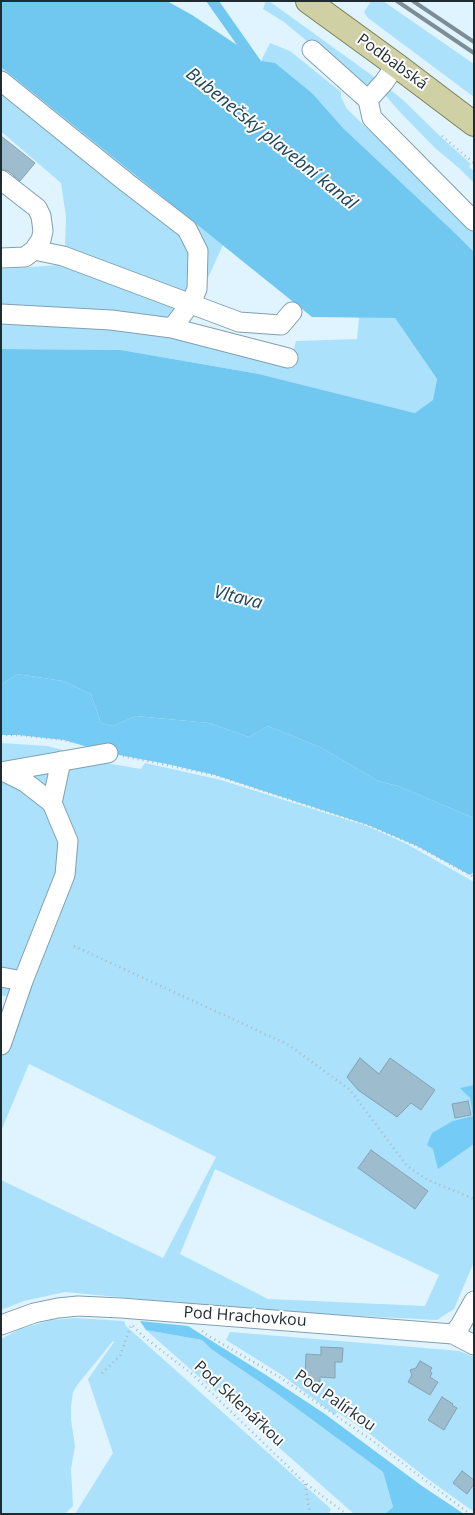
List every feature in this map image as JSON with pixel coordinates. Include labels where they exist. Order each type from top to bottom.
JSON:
[{"type":"main road","name":"Podbabská","points":[[308,1],[474,124]]},
{"type":"street","points":[[312,50],[368,100],[372,118],[474,221]]},
{"type":"street","points":[[368,100],[396,65]]},
{"type":"street","points":[[1,81],[186,229],[198,251],[197,290],[191,304],[172,328]]},
{"type":"street","points":[[1,180],[37,208],[41,216],[43,230],[41,240],[34,250],[25,257],[1,258]]},
{"type":"street","points":[[34,250],[63,256],[239,322],[280,325],[292,312]]},
{"type":"street","points":[[1,314],[112,320],[172,328],[288,358]]},
{"type":"street","points":[[3,772],[108,753]]},
{"type":"street","points":[[52,802],[61,761]]},
{"type":"street","points":[[1,1045],[23,981],[65,875],[68,841],[52,802],[25,782],[3,772]]},
{"type":"street","points":[[1,977],[23,981]]},
{"type":"street","points":[[474,1301],[460,1326],[453,1334],[474,1344]]},
{"type":"street","name":"Pod Hrachovkou","points":[[1,1325],[34,1313],[78,1306],[453,1334]]},
{"type":"path","points":[[442,136],[474,163]]},
{"type":"path","points":[[1,735],[55,739],[73,743]]},
{"type":"path","points":[[108,753],[215,775],[368,825],[417,846],[474,878]]},
{"type":"path","points":[[470,875],[474,872]]},
{"type":"path","points":[[74,946],[289,1045],[350,1090],[408,1166],[428,1180],[474,1199]]},
{"type":"path","name":"Pod Palírkou","points":[[183,1313],[207,1334],[281,1378],[373,1441],[470,1514]]},
{"type":"path","name":"Pod Sklenářkou","points":[[102,1373],[120,1356],[132,1324],[144,1337],[192,1374],[305,1483],[346,1514]]},
{"type":"path","points":[[305,1483],[310,1514]]},
{"type":"shaded area","points":[[266,1],[269,1],[377,79],[403,100],[471,164],[469,167],[474,171],[474,183],[435,148],[385,95],[371,89],[284,22],[263,9]]},
{"type":"shaded area","points":[[368,1],[383,1],[474,64],[474,97],[368,18],[364,12],[370,3]]},
{"type":"shaded area","points":[[270,43],[290,51],[341,92],[341,97],[347,109],[474,232],[474,252],[344,129],[313,94],[261,61]]},
{"type":"shaded area","points":[[1,67],[223,245],[181,336],[291,362],[296,341],[357,339],[359,317],[395,318],[437,379],[433,401],[415,413],[259,374],[121,350],[1,349],[1,269],[60,265],[65,247],[66,217],[61,183],[3,133],[1,134]]},
{"type":"shaded area","points":[[17,674],[63,681],[91,694],[101,723],[113,726],[136,716],[209,723],[249,737],[268,726],[322,748],[378,781],[398,786],[474,818],[474,872],[470,875],[417,846],[368,825],[215,775],[108,753],[64,740],[1,735],[1,685]]},
{"type":"shaded area","points":[[1,743],[48,746],[66,751],[77,758],[141,769],[145,763],[221,780],[367,826],[407,844],[474,882],[474,1262],[454,1309],[437,1320],[263,1311],[65,1292],[24,1301],[1,1310],[1,1180],[163,1258],[216,1157],[29,1064],[1,1131],[1,1018],[8,997],[1,995]],"holes":[[[390,1058],[435,1090],[421,1110],[376,1078]],[[371,1150],[428,1191],[415,1209],[358,1168]],[[215,1169],[439,1275],[425,1306],[268,1299],[180,1254]]]},
{"type":"shaded area","points":[[474,1085],[474,1144],[438,1169],[433,1149],[427,1145],[432,1133],[453,1121],[473,1116],[470,1098],[460,1088]]},
{"type":"shaded area","points":[[75,1318],[124,1321],[126,1326],[331,1509],[329,1514],[75,1514],[113,1453],[88,1379],[113,1341],[73,1392],[71,1420],[75,1446],[71,1469],[73,1506],[65,1514],[1,1514],[1,1339],[20,1329],[51,1320]]},
{"type":"shaded area","points":[[140,1321],[188,1326],[325,1414],[422,1486],[464,1514],[385,1514],[393,1507],[383,1472],[273,1391],[211,1349],[202,1340],[146,1330]]},
{"type":"shaded area","points":[[146,1330],[202,1340],[211,1349],[273,1391],[383,1472],[393,1507],[385,1514],[354,1514]]},
{"type":"shaded area","points":[[230,1332],[459,1351],[474,1357],[474,1480],[462,1472],[453,1483],[467,1493],[474,1485],[474,1512],[366,1431],[337,1412],[335,1415],[282,1375],[226,1340]],"holes":[[[321,1347],[335,1362],[335,1378],[320,1377],[319,1381],[305,1381],[306,1354],[321,1355]],[[416,1368],[432,1373],[430,1377],[438,1381],[430,1395],[408,1382],[412,1375],[411,1372]],[[441,1399],[447,1400],[457,1408],[444,1430],[428,1420]]]},
{"type":"water","points":[[1,1],[167,1],[237,45],[206,1],[219,1],[261,61],[275,63],[313,94],[344,129],[474,252],[474,818],[398,786],[378,781],[322,748],[268,726],[249,737],[209,723],[136,716],[113,726],[101,723],[91,694],[63,681],[17,674],[1,685],[1,349],[121,350],[259,374],[415,413],[433,400],[437,379],[395,318],[312,317],[1,67]]},
{"type":"building","points":[[1,136],[35,163],[20,181],[8,171],[1,169]]},
{"type":"building","points":[[360,1058],[379,1074],[390,1058],[435,1090],[421,1110],[411,1103],[397,1117],[358,1090],[347,1077]]},
{"type":"building","points":[[468,1101],[471,1115],[455,1118],[452,1104]]},
{"type":"building","points":[[371,1150],[428,1191],[415,1209],[358,1168]]},
{"type":"building","points":[[321,1347],[343,1348],[342,1362],[335,1362],[335,1378],[320,1377],[320,1382],[305,1381],[306,1354],[321,1355]]},
{"type":"building","points":[[420,1361],[432,1368],[430,1377],[438,1382],[430,1395],[408,1382],[412,1375],[410,1370],[416,1368]]},
{"type":"building","points":[[442,1397],[457,1408],[444,1430],[428,1420]]},
{"type":"building","points":[[462,1471],[474,1480],[474,1484],[467,1494],[453,1483]]},
{"type":"railway","points":[[397,1],[474,53]]},
{"type":"railway","points":[[413,1],[474,42]]},
{"type":"water label","name":"Bubenečský plavební kanál","points":[[271,139]]},
{"type":"water label","name":"Vltava","points":[[238,598]]}]
